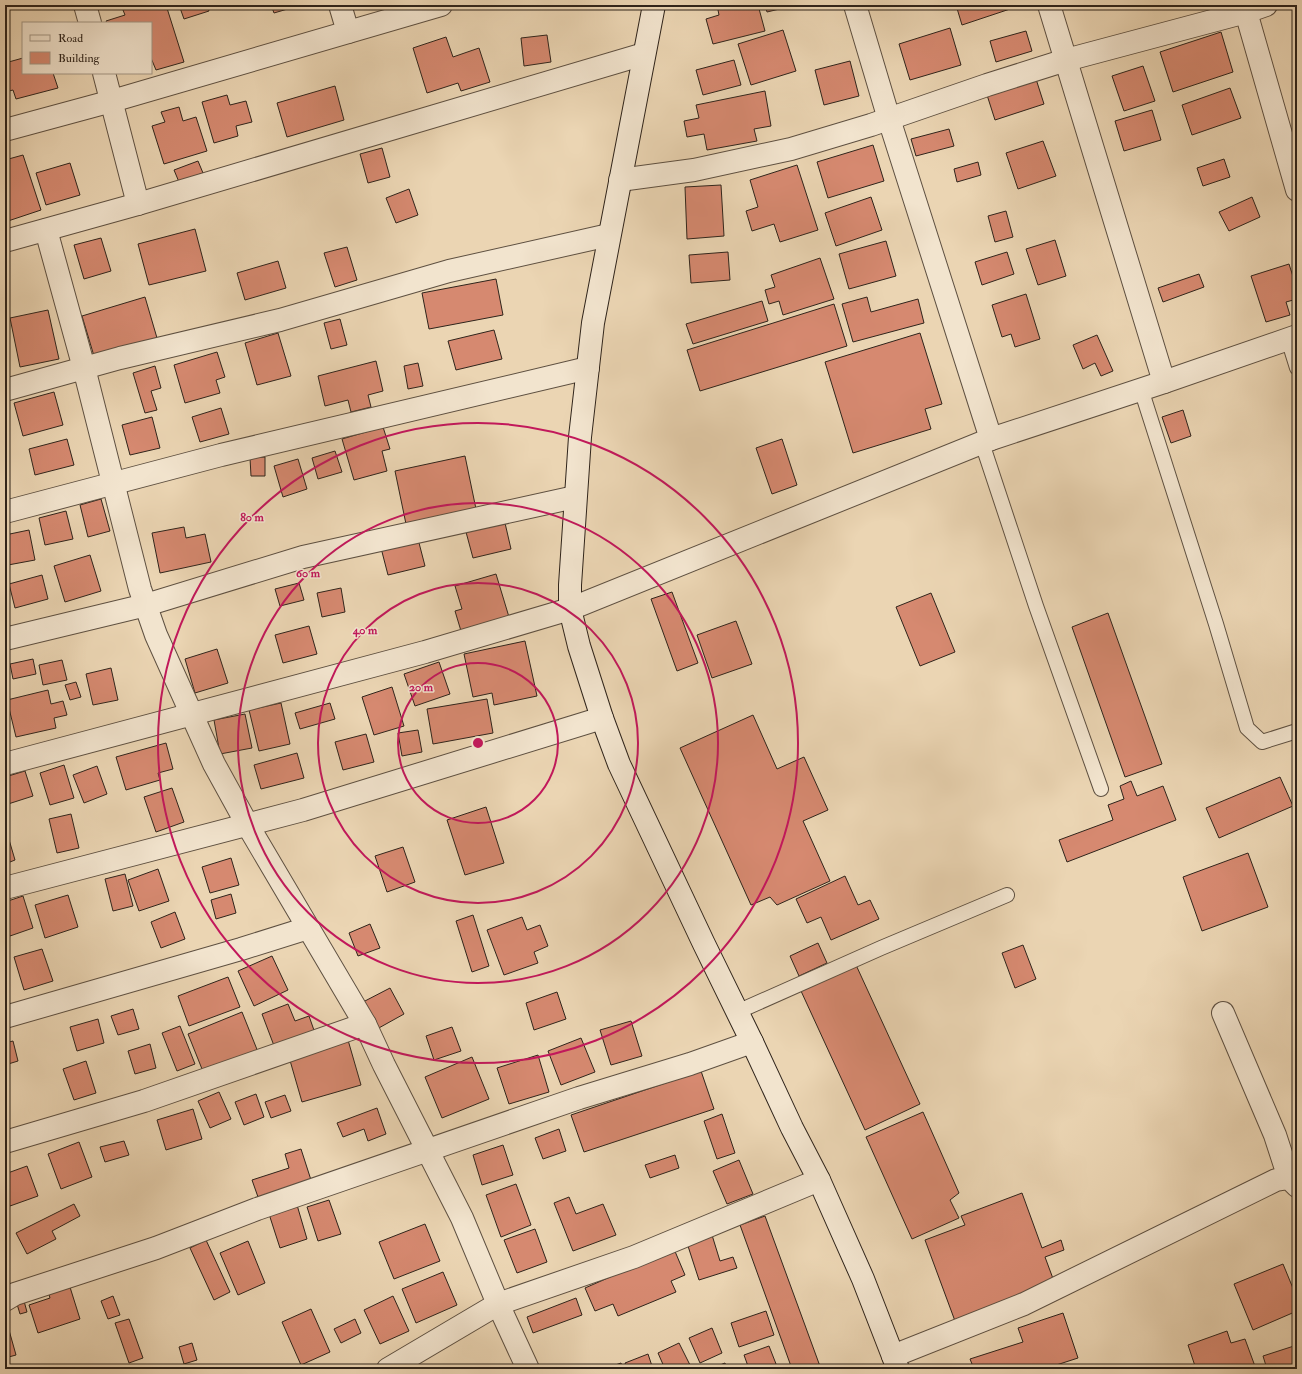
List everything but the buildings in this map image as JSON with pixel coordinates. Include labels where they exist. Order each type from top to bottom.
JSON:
[{"type":"street","points":[[84,5],[90,22]]},
{"type":"street","points":[[340,5],[348,32]]},
{"type":"street","points":[[5,130],[112,101],[441,5]]},
{"type":"street","points":[[654,5],[593,323],[580,437],[575,497],[570,609],[579,646],[602,718],[619,764],[792,1128],[819,1180],[863,1279],[896,1362],[1024,1304],[1276,1180],[1294,1179],[1223,1013]]},
{"type":"street","points":[[854,5],[987,441]]},
{"type":"street","points":[[1049,5],[1164,382]]},
{"type":"street","points":[[620,180],[694,170],[791,149],[889,119],[1066,60],[1245,8],[1266,5]]},
{"type":"street","points":[[1245,8],[1297,190]]},
{"type":"street","points":[[5,241],[138,204],[644,54]]},
{"type":"street","points":[[104,74],[138,204]]},
{"type":"street","points":[[46,230],[84,368],[140,589],[156,635],[214,764],[247,824],[365,1024],[384,1065],[462,1218],[498,1304],[528,1369]]},
{"type":"street","points":[[5,390],[84,368],[280,320],[449,271],[609,235]]},
{"type":"street","points":[[5,764],[417,654],[570,609],[987,441],[1141,390],[1293,337]]},
{"type":"street","points":[[5,512],[221,455],[588,368]]},
{"type":"street","points":[[5,638],[146,605],[303,557],[575,497]]},
{"type":"street","points":[[5,888],[310,808],[602,718]]},
{"type":"street","points":[[5,1017],[241,949],[308,928]]},
{"type":"street","points":[[5,1142],[144,1101],[365,1024]]},
{"type":"street","points":[[5,1300],[15,1294],[156,1248],[257,1209],[427,1150],[579,1098],[690,1064],[752,1042]]},
{"type":"street","points":[[388,1369],[498,1304],[634,1257],[819,1180]]},
{"type":"lane","points":[[1293,337],[1297,368]]},
{"type":"lane","points":[[1141,390],[1216,624],[1247,728],[1262,742],[1297,730]]},
{"type":"lane","points":[[987,441],[1036,606],[1102,789]]},
{"type":"lane","points":[[737,1012],[881,948],[1007,895]]}]
